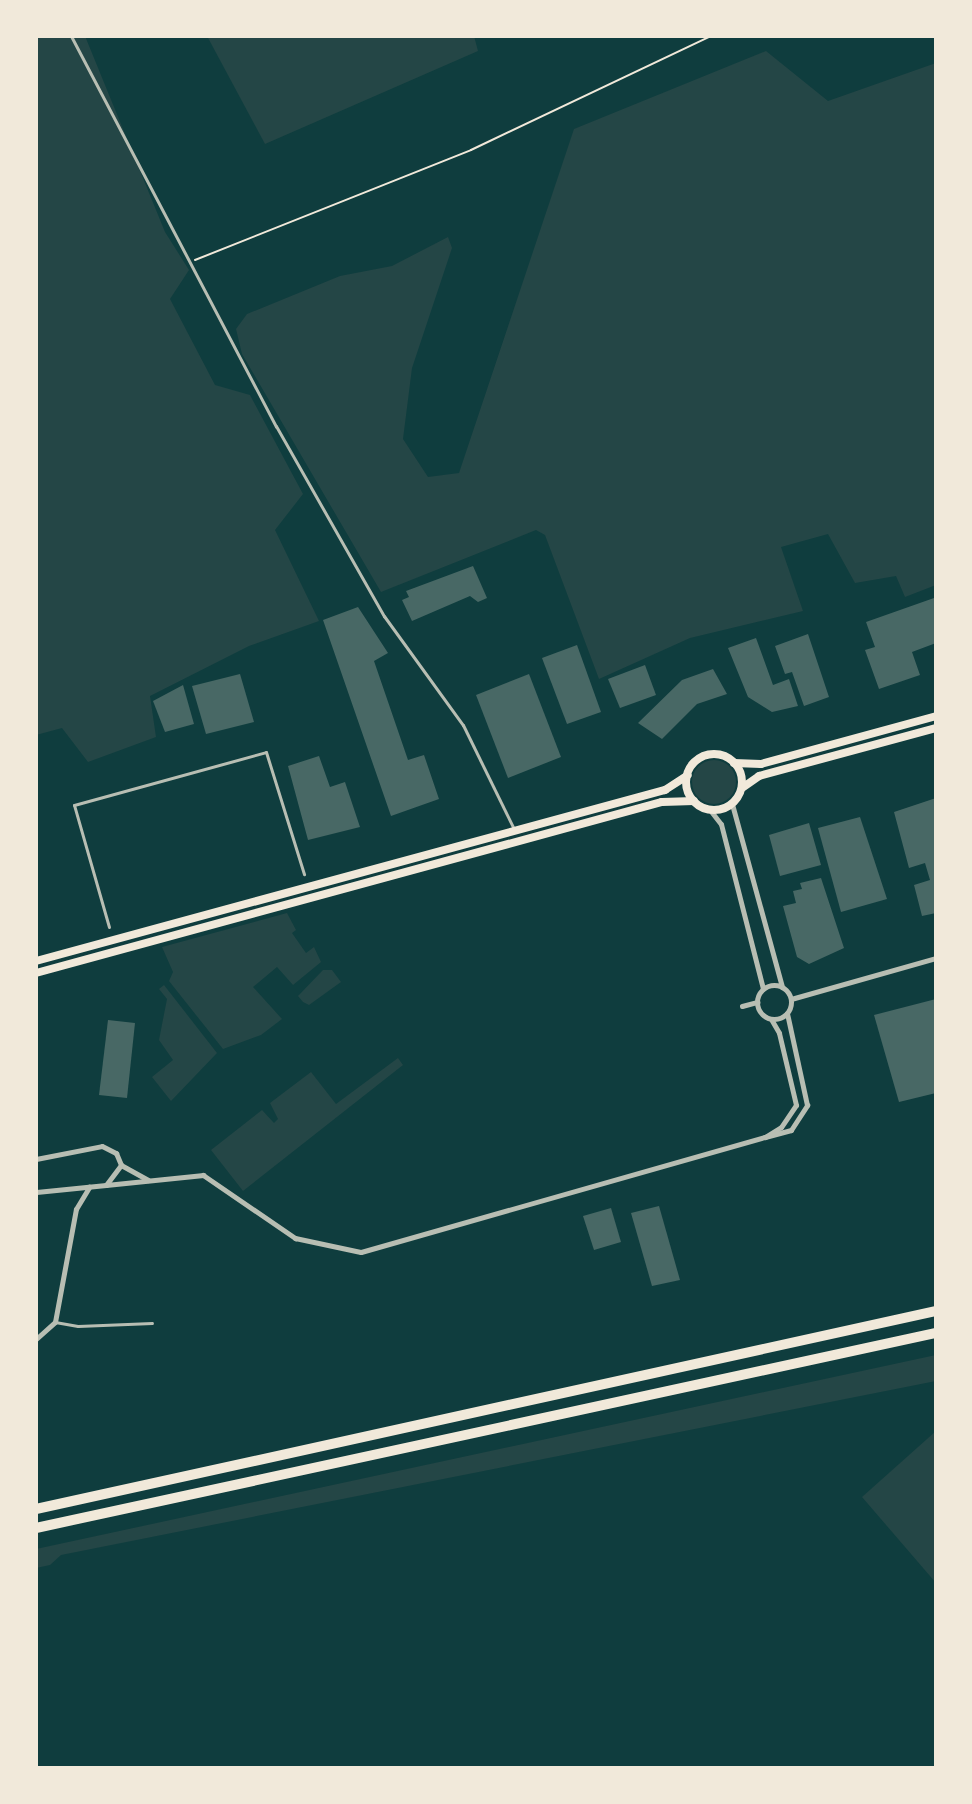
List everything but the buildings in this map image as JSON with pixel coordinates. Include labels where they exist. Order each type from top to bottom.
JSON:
[{"type":"highway","points":[[36,1509],[936,1311]]},
{"type":"highway","points":[[36,1528],[936,1333]]},
{"type":"main road","points":[[36,961],[665,790],[688,775],[696,762],[710,755],[734,763],[761,764],[936,716]]},
{"type":"main road","points":[[36,973],[662,802],[694,801],[710,810],[732,804],[742,788],[759,776],[936,728]]},
{"type":"main road","points":[[734,763],[742,788]]},
{"type":"main road","points":[[688,775],[694,801]]},
{"type":"street","points":[[732,804],[782,987],[791,999]]},
{"type":"street","points":[[710,810],[721,824],[763,989],[757,1002]]},
{"type":"street","points":[[791,999],[936,958]]},
{"type":"street","points":[[763,989],[782,987]]},
{"type":"street","points":[[36,1192],[203,1175],[295,1238],[361,1252],[791,1130],[807,1105],[787,1013],[791,999]]},
{"type":"street","points":[[742,1006],[757,1002]]},
{"type":"street","points":[[757,1002],[779,1033],[796,1105],[781,1127],[765,1137]]},
{"type":"street","points":[[771,1019],[787,1013]]},
{"type":"street","points":[[36,1159],[105,1147],[121,1165],[149,1180]]},
{"type":"street","points":[[106,1185],[121,1165]]},
{"type":"street","points":[[36,1339],[55,1322],[76,1209],[89,1187]]},
{"type":"lane","points":[[71,36],[188,263],[384,616],[463,725],[515,831]]},
{"type":"lane","points":[[109,927],[74,805],[266,752],[304,874]]},
{"type":"lane","points":[[55,1322],[78,1326],[152,1323]]},
{"type":"path","points":[[188,263],[471,150],[711,36]]},
{"type":"shaded area","points":[[36,36],[85,36],[165,232],[189,270],[170,299],[215,385],[250,395],[303,494],[275,530],[319,621],[249,646],[150,696],[156,737],[88,762],[62,728],[36,735]]},
{"type":"shaded area","points":[[207,36],[474,36],[478,51],[265,144]]},
{"type":"shaded area","points":[[766,51],[828,101],[936,63],[936,585],[905,597],[896,576],[855,583],[828,534],[781,547],[803,611],[690,638],[599,679],[545,535],[536,530],[381,592],[242,354],[236,329],[247,314],[340,276],[392,266],[448,237],[452,248],[412,368],[403,439],[428,477],[459,473],[574,129]]},
{"type":"shaded area","points":[[714,760],[729,767],[736,782],[729,797],[714,804],[699,797],[692,782],[699,767]]},
{"type":"shaded area","points":[[287,913],[296,930],[292,933],[306,953],[314,947],[321,962],[293,985],[277,967],[253,987],[282,1019],[261,1035],[223,1049],[169,981],[173,972],[162,947]]},
{"type":"shaded area","points":[[323,970],[332,970],[341,982],[309,1005],[303,1002],[298,996]]},
{"type":"shaded area","points":[[164,985],[217,1053],[171,1101],[152,1077],[173,1060],[159,1040],[167,999],[159,989]]},
{"type":"shaded area","points":[[398,1058],[403,1065],[243,1191],[211,1150],[262,1110],[274,1123],[278,1119],[270,1103],[311,1072],[336,1104]]},
{"type":"shaded area","points":[[936,1355],[936,1381],[61,1555],[50,1565],[36,1568],[36,1549]]},
{"type":"shaded area","points":[[936,1431],[936,1583],[862,1497]]}]
